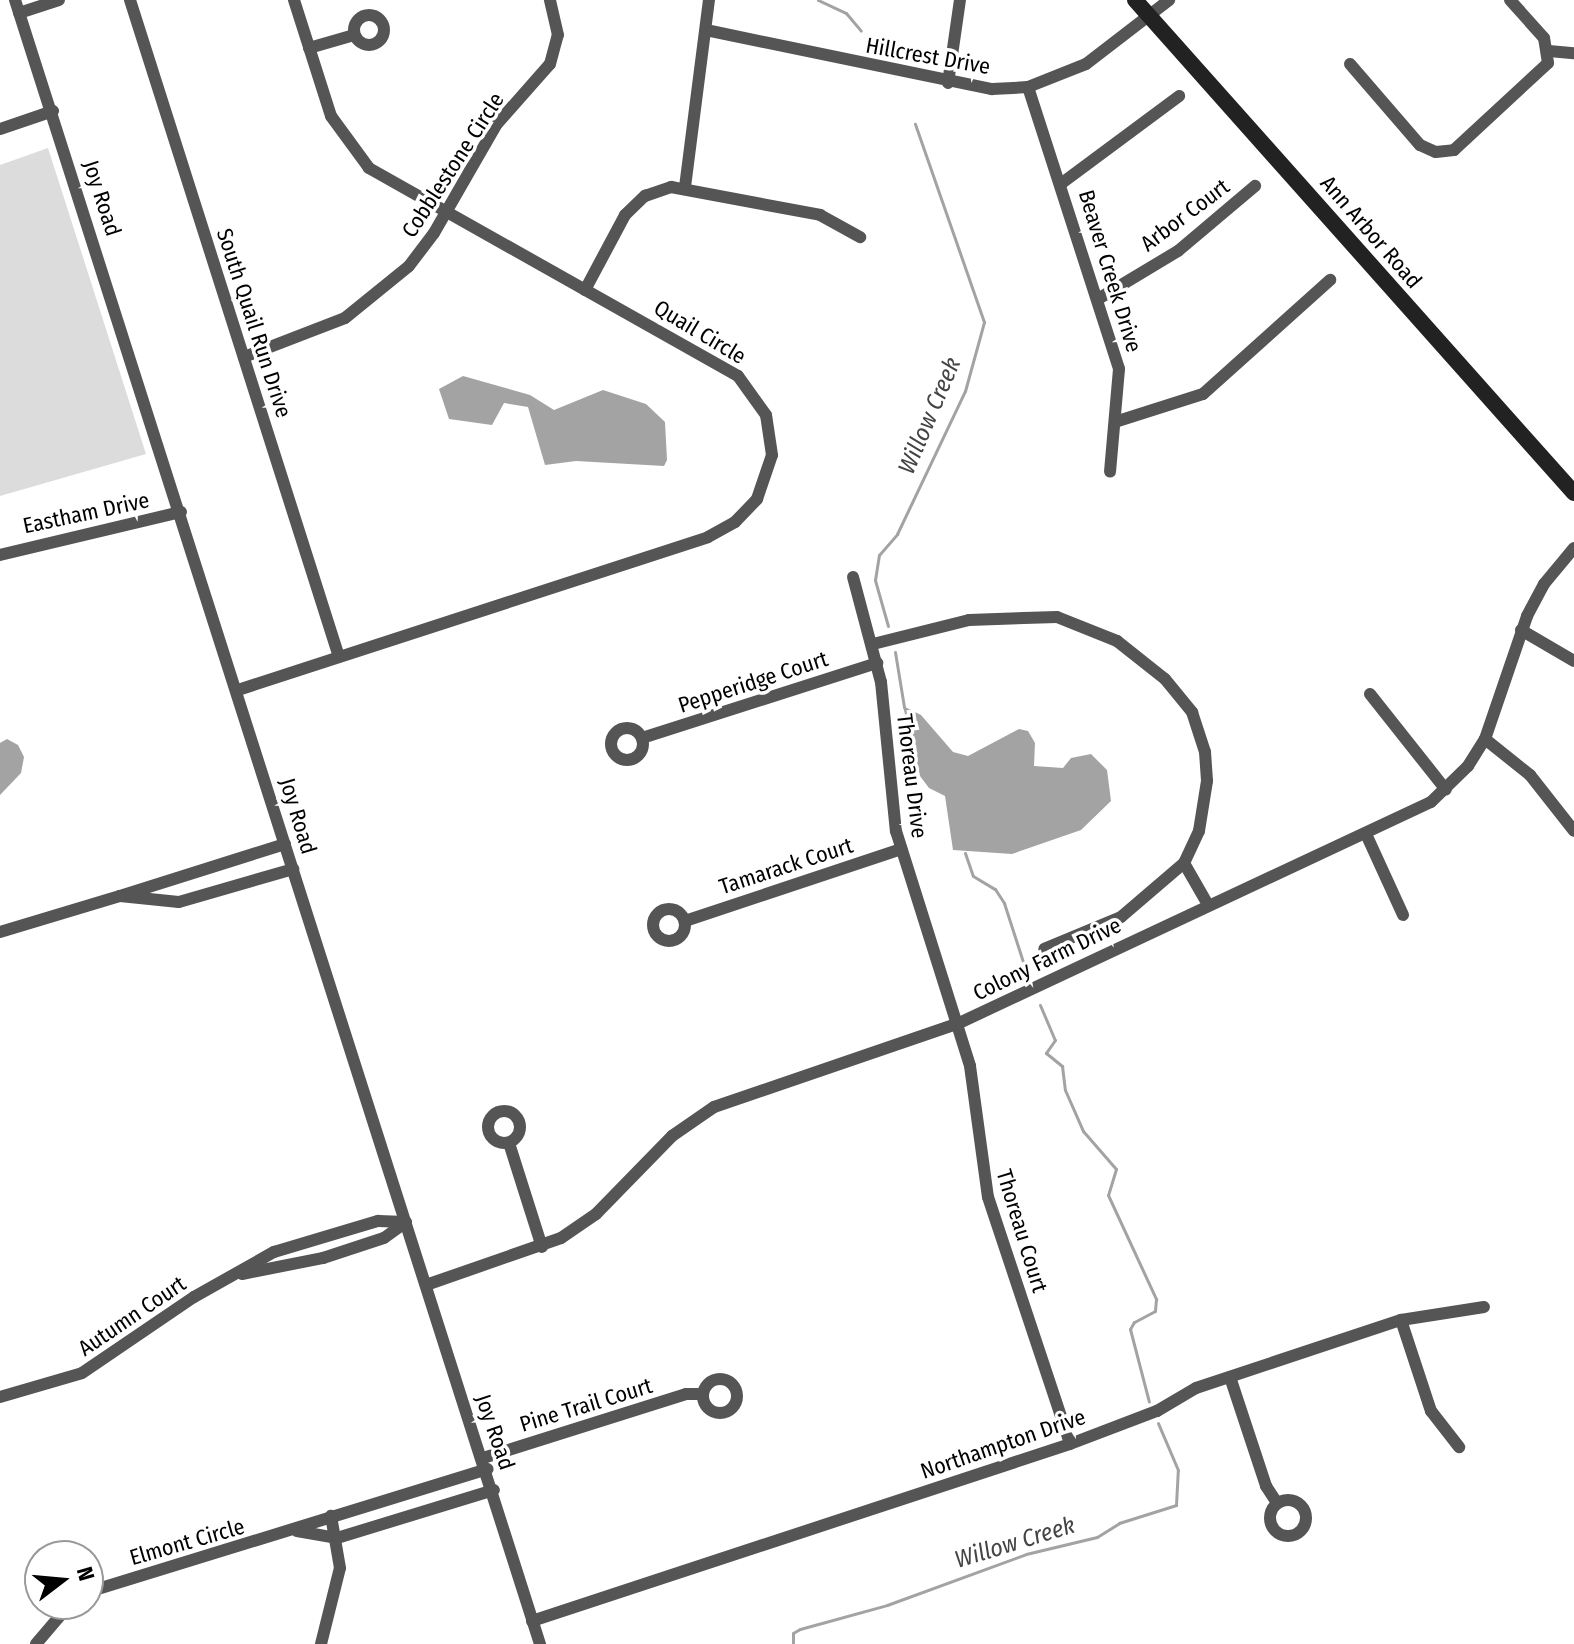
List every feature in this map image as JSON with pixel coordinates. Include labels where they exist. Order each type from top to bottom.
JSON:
[{"type":"main road","name":"Ann Arbor Road","points":[[1135,0],[1574,493]]},
{"type":"street","points":[[17,6],[59,0]]},
{"type":"street","name":"South Quail Run Drive","points":[[130,0],[339,657]]},
{"type":"street","name":"Quail Circle","points":[[238,690],[708,537],[735,522],[757,499],[770,469],[772,441],[766,415],[750,388],[724,366],[386,181],[354,152],[331,116],[294,0]]},
{"type":"street","name":"Cobblestone Circle","points":[[244,357],[320,331],[368,303],[409,266],[445,214],[496,125],[550,64],[558,35],[550,0]]},
{"type":"street","points":[[685,187],[709,0]]},
{"type":"street","points":[[948,83],[960,0]]},
{"type":"street","name":"Hillcrest Drive","points":[[706,30],[974,88],[1028,87],[1086,64],[1169,0]]},
{"type":"street","points":[[1510,0],[1549,51],[1574,53]]},
{"type":"street","name":"Joy Road","points":[[17,6],[494,1490],[540,1644]]},
{"type":"street","points":[[309,48],[354,35]]},
{"type":"street","points":[[1350,64],[1420,145],[1448,152],[1542,74],[1549,51]]},
{"type":"street","name":"Beaver Creek Drive","points":[[1028,87],[1062,183],[1119,369],[1118,421],[1110,472]]},
{"type":"street","points":[[1062,183],[1179,96]]},
{"type":"street","points":[[0,129],[53,111]]},
{"type":"street","name":"Arbor Court","points":[[1098,299],[1178,251],[1255,186]]},
{"type":"street","points":[[585,290],[633,206],[656,191],[685,187],[820,215],[860,237]]},
{"type":"street","points":[[1118,421],[1203,394],[1330,280]]},
{"type":"street","name":"Eastham Drive","points":[[0,555],[181,512]]},
{"type":"street","name":"Colony Farm Drive","points":[[426,1285],[542,1247],[596,1214],[672,1136],[714,1107],[957,1024],[1207,903],[1416,812],[1446,790],[1485,739],[1521,630],[1544,584],[1574,548]]},
{"type":"street","name":"Thoreau Drive","points":[[853,577],[877,663],[901,849],[957,1024]]},
{"type":"street","points":[[873,644],[969,620],[1035,616],[1078,622],[1117,641],[1176,690],[1202,735],[1205,799],[1184,863],[1121,917],[1044,949]]},
{"type":"street","points":[[1521,630],[1574,661]]},
{"type":"street","name":"Pepperidge Court","points":[[642,738],[877,663]]},
{"type":"street","points":[[1370,694],[1446,790]]},
{"type":"street","points":[[1485,739],[1530,775],[1574,831]]},
{"type":"street","points":[[1366,834],[1403,915]]},
{"type":"street","points":[[0,932],[285,844]]},
{"type":"street","name":"Tamarack Court","points":[[685,921],[901,849]]},
{"type":"street","points":[[1184,863],[1207,903]]},
{"type":"street","points":[[120,896],[179,902],[293,869]]},
{"type":"street","name":"Thoreau Court","points":[[957,1024],[975,1087],[988,1197],[1070,1444]]},
{"type":"street","points":[[509,1143],[542,1247]]},
{"type":"street","name":"Autumn Court","points":[[0,1397],[82,1373],[194,1297],[274,1252],[378,1221],[406,1222]]},
{"type":"street","name":"Autumn Court","points":[[239,1274],[323,1258],[384,1238],[406,1222]]},
{"type":"street","name":"Northampton Drive","points":[[532,1621],[1070,1444],[1230,1377],[1401,1320],[1484,1307]]},
{"type":"street","points":[[1401,1320],[1431,1411],[1459,1447]]},
{"type":"street","points":[[1230,1377],[1266,1486],[1277,1503]]},
{"type":"street","name":"Pine Trail Court","points":[[485,1464],[686,1394],[703,1394]]},
{"type":"street","name":"Elmont Circle","points":[[104,1587],[297,1531],[331,1516],[420,1490],[485,1464]]},
{"type":"street","points":[[420,1490],[427,1511]]},
{"type":"street","name":"Elmont Circle","points":[[297,1531],[337,1538],[494,1490]]},
{"type":"street","points":[[375,1504],[381,1525]]},
{"type":"street","points":[[321,1644],[339,1589],[337,1538],[331,1516]]},
{"type":"street","points":[[36,1644],[56,1620]]},
{"type":"shaded area","points":[[48,148],[146,454],[0,496],[0,165]]},
{"type":"shaded area","points":[[463,376],[530,395],[554,410],[603,390],[646,404],[665,422],[667,460],[664,466],[576,461],[545,465],[528,407],[504,403],[492,425],[449,419],[439,389]]},
{"type":"shaded area","points":[[903,706],[921,715],[953,752],[968,756],[1019,729],[1028,731],[1035,743],[1034,766],[1063,768],[1071,758],[1091,754],[1107,770],[1111,801],[1081,830],[1012,854],[953,850],[945,796],[929,788],[920,776]]},
{"type":"shaded area","points":[[7,739],[18,745],[24,757],[21,773],[0,795],[0,743]]},
{"type":"waterway","name":"Willow Creek","points":[[818,0],[846,13],[861,31]]},
{"type":"waterway","name":"Willow Creek","points":[[888,626],[875,580],[879,555],[897,534],[965,391],[984,322],[915,124]]},
{"type":"waterway","name":"Willow Creek","points":[[895,652],[904,707]]},
{"type":"waterway","name":"Willow Creek","points":[[965,853],[973,876],[995,889],[1004,903],[1027,974]]},
{"type":"waterway","name":"Willow Creek","points":[[1040,1005],[1055,1040],[1046,1053],[1062,1066],[1065,1090],[1083,1131],[1116,1169],[1108,1195],[1156,1299],[1155,1311],[1134,1322],[1130,1329],[1149,1402]]},
{"type":"waterway","name":"Willow Creek","points":[[793,1644],[793,1633],[800,1629],[887,1605],[1026,1554],[1097,1537],[1119,1523],[1176,1505],[1178,1470],[1158,1423]]}]
